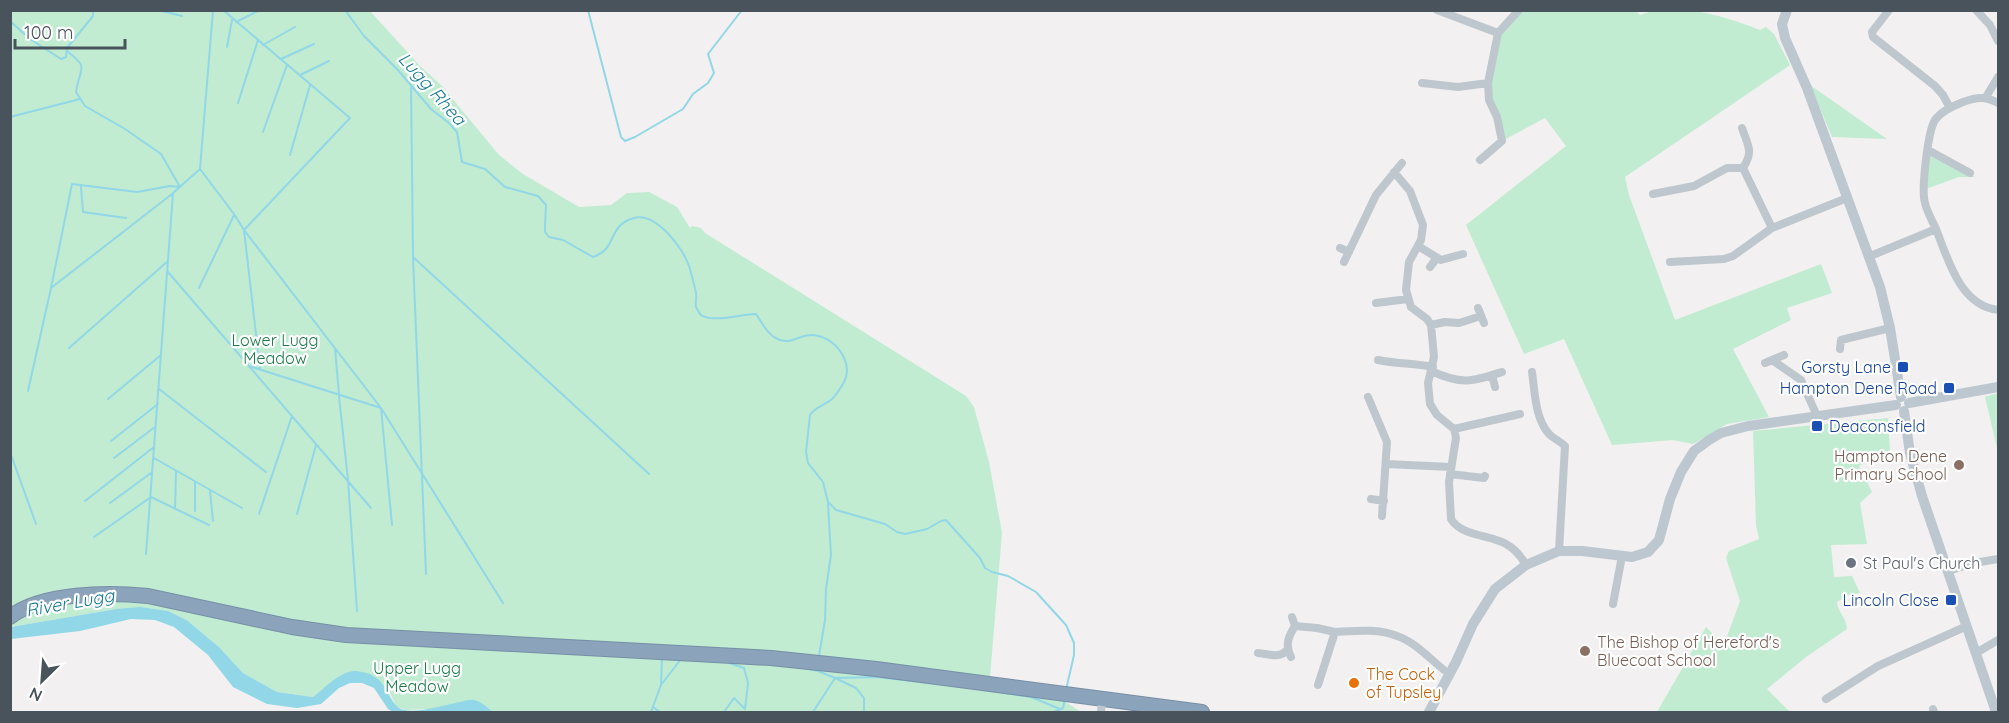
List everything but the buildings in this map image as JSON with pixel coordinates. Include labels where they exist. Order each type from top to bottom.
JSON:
[{"type":"highway","points":[[15,614],[49,601],[70,597],[128,594],[148,596],[292,627],[346,635],[742,656],[876,669],[1065,694],[1101,706],[1202,712]]},
{"type":"street","points":[[1437,10],[1498,33]]},
{"type":"street","points":[[1480,160],[1502,141],[1497,117],[1489,100],[1488,83],[1498,33],[1519,10]]},
{"type":"street","points":[[1786,10],[1782,24],[1785,38],[1807,88],[1880,287],[1890,328],[1914,470],[1996,712]]},
{"type":"street","points":[[1889,10],[1872,32],[1873,37],[1935,86],[1950,108]]},
{"type":"street","points":[[1976,10],[1990,25],[1998,41]]},
{"type":"street","points":[[1990,25],[1998,21]]},
{"type":"street","points":[[1986,97],[1998,77]]},
{"type":"street","points":[[1422,83],[1458,87],[1488,83]]},
{"type":"street","points":[[1998,103],[1986,97],[1976,98],[1950,108],[1938,116],[1932,126],[1924,177],[1924,202],[1959,282],[1965,291],[1980,303],[1998,310]]},
{"type":"street","points":[[1742,128],[1751,152],[1743,168]]},
{"type":"street","points":[[1928,150],[1970,173]]},
{"type":"street","points":[[1344,262],[1376,195],[1402,163]]},
{"type":"street","points":[[1653,194],[1694,186],[1727,168],[1743,168]]},
{"type":"street","points":[[1743,168],[1772,228]]},
{"type":"street","points":[[1394,172],[1410,191],[1421,218],[1423,234],[1409,262],[1408,299],[1411,306],[1431,325],[1434,357],[1427,389],[1430,404],[1437,415],[1454,429],[1456,438],[1450,471],[1449,508],[1453,523],[1465,531],[1508,545],[1520,555],[1526,565]]},
{"type":"street","points":[[1670,262],[1724,260],[1772,228],[1846,198]]},
{"type":"street","points":[[1868,257],[1935,229]]},
{"type":"street","points":[[1418,246],[1436,259],[1445,261],[1463,254]]},
{"type":"street","points":[[1340,248],[1349,252]]},
{"type":"street","points":[[1430,267],[1436,259]]},
{"type":"street","points":[[1376,303],[1408,299]]},
{"type":"street","points":[[1431,325],[1446,322],[1458,323],[1481,316]]},
{"type":"street","points":[[1840,349],[1841,340],[1890,328]]},
{"type":"street","points":[[1784,355],[1769,361],[1801,380],[1817,416]]},
{"type":"street","points":[[1378,360],[1398,364],[1419,364],[1448,378],[1460,381],[1502,372]]},
{"type":"street","points":[[1532,372],[1538,413],[1544,427],[1552,437],[1561,441],[1565,446],[1559,551]]},
{"type":"street","points":[[1492,375],[1495,387]]},
{"type":"street","points":[[1429,712],[1483,606],[1495,589],[1526,565],[1559,551],[1582,551],[1622,556],[1640,555],[1647,552],[1659,540],[1670,499],[1681,472],[1694,451],[1709,440],[1734,429],[1998,387]]},
{"type":"street","points":[[1368,397],[1387,442],[1382,516]]},
{"type":"street","points":[[1454,429],[1505,414],[1520,414]]},
{"type":"street","points":[[1386,464],[1450,471],[1486,479]]},
{"type":"street","points":[[1371,499],[1384,501]]},
{"type":"street","points":[[1613,604],[1622,556]]},
{"type":"street","points":[[1948,571],[1998,559]]},
{"type":"street","points":[[1258,652],[1278,655],[1289,653],[1287,642],[1295,626],[1292,617]]},
{"type":"street","points":[[1295,626],[1335,632],[1362,630],[1396,635],[1444,669]]},
{"type":"street","points":[[1826,699],[1878,666],[1967,626]]},
{"type":"street","points":[[1318,685],[1335,632]]},
{"type":"street","points":[[1976,653],[1998,640]]},
{"type":"green space","points":[[1669,9],[1700,12],[1760,30],[1766,27],[1774,34],[1790,65],[1625,177],[1629,195],[1675,320],[1821,264],[1832,293],[1787,308],[1791,320],[1733,349],[1769,417],[1727,424],[1693,444],[1673,440],[1612,445],[1564,339],[1524,354],[1466,225],[1566,146],[1545,118],[1502,141],[1489,100],[1498,33],[1519,11],[1635,10],[1640,15]]},
{"type":"green space","name":"Lower Lugg Meadow","points":[[11,11],[370,11],[420,66],[442,86],[499,155],[523,174],[579,207],[611,205],[627,193],[649,192],[677,207],[690,228],[692,226],[701,228],[705,233],[966,396],[974,407],[989,462],[1002,533],[990,677],[819,656],[324,628],[120,589],[11,612]]},
{"type":"green space","points":[[1810,85],[1887,139],[1832,137]]},
{"type":"green space","points":[[1928,150],[1975,177],[1959,177],[1923,190]]},
{"type":"green space","points":[[1998,393],[1998,452],[1985,397]]},
{"type":"green space","points":[[1888,418],[1890,451],[1859,466],[1872,492],[1860,503],[1867,544],[1831,545],[1834,577],[1852,576],[1860,593],[1848,595],[1837,602],[1847,629],[1806,657],[1767,689],[1790,712],[1657,712],[1706,627],[1724,645],[1740,601],[1726,558],[1729,551],[1759,539],[1756,525],[1753,431]]},
{"type":"green space","name":"Upper Lugg Meadow","points":[[133,599],[354,642],[767,663],[1064,701],[1081,712],[493,712],[487,707],[405,710],[396,706],[388,689],[341,676],[313,697],[277,692],[243,673],[220,648],[188,621],[116,609],[11,627],[20,618],[33,611],[50,606],[86,601]]},
{"type":"water","points":[[140,607],[168,611],[188,621],[220,648],[243,673],[277,692],[313,697],[339,677],[356,671],[368,673],[376,678],[398,707],[404,710],[424,710],[472,700],[482,703],[493,712],[393,712],[388,709],[374,688],[362,683],[350,683],[339,688],[321,704],[297,708],[267,704],[233,687],[208,655],[174,627],[155,620],[131,619],[80,631],[11,639],[11,627]]},
{"type":"waterway","points":[[10,21],[30,39],[61,59],[66,57],[67,48],[93,16],[93,10]]},
{"type":"waterway","points":[[158,10],[182,16]]},
{"type":"waterway","points":[[146,554],[173,193],[200,169],[213,10]]},
{"type":"waterway","points":[[223,10],[350,118],[244,230],[260,369]]},
{"type":"waterway","points":[[236,22],[260,10]]},
{"type":"waterway","name":"Lugg Rhea","points":[[345,10],[364,36],[398,70],[431,109],[457,132],[462,162],[485,169],[505,187],[538,196],[546,205],[545,232],[549,237],[563,240],[593,257],[606,248],[619,226],[625,222],[634,218],[651,220],[668,233],[686,259],[696,293],[696,307],[701,315],[720,318],[756,314],[769,333],[780,340],[788,341],[811,335],[820,336],[835,345],[845,359],[846,376],[833,397],[810,415],[806,452],[808,463],[823,482],[828,502],[836,510],[885,524],[905,534],[927,529],[946,520],[980,558],[985,568],[1008,576],[1036,592],[1066,625],[1074,643],[1074,655],[1066,690]]},
{"type":"waterway","points":[[588,10],[621,137],[625,141],[683,109],[693,94],[708,83],[714,73],[708,54],[742,10]]},
{"type":"waterway","points":[[227,47],[232,20]]},
{"type":"waterway","points":[[263,45],[295,27]]},
{"type":"waterway","points":[[238,103],[258,40]]},
{"type":"waterway","points":[[281,59],[314,44]]},
{"type":"waterway","points":[[67,51],[79,61],[82,68],[76,92],[85,106],[125,129],[161,154],[180,187]]},
{"type":"waterway","points":[[300,75],[329,61]]},
{"type":"waterway","points":[[263,132],[287,65]]},
{"type":"waterway","points":[[290,155],[310,85]]},
{"type":"waterway","points":[[411,85],[413,257],[426,574]]},
{"type":"waterway","points":[[10,117],[80,99]]},
{"type":"waterway","points":[[200,169],[381,408],[392,525]]},
{"type":"waterway","points":[[28,391],[72,184],[137,192],[170,186],[180,187]]},
{"type":"waterway","points":[[81,187],[83,212],[126,218]]},
{"type":"waterway","points":[[51,288],[172,194]]},
{"type":"waterway","points":[[199,288],[234,215]]},
{"type":"waterway","points":[[413,257],[649,474]]},
{"type":"waterway","points":[[69,348],[168,261]]},
{"type":"waterway","points":[[168,272],[371,508]]},
{"type":"waterway","points":[[335,349],[339,394]]},
{"type":"waterway","points":[[108,399],[161,355]]},
{"type":"waterway","points":[[249,366],[381,408],[503,603]]},
{"type":"waterway","points":[[159,389],[266,472]]},
{"type":"waterway","points":[[339,396],[348,480],[357,611]]},
{"type":"waterway","points":[[111,441],[158,404]]},
{"type":"waterway","points":[[259,514],[292,416]]},
{"type":"waterway","points":[[114,458],[155,427]]},
{"type":"waterway","points":[[297,514],[316,445]]},
{"type":"waterway","points":[[85,501],[154,447]]},
{"type":"waterway","points":[[10,452],[36,524]]},
{"type":"waterway","points":[[154,458],[242,508]]},
{"type":"waterway","points":[[175,508],[176,472]]},
{"type":"waterway","points":[[110,503],[151,473]]},
{"type":"waterway","points":[[195,482],[195,511]]},
{"type":"waterway","points":[[210,491],[213,521]]},
{"type":"waterway","points":[[94,537],[151,497],[209,525]]},
{"type":"waterway","points":[[819,656],[831,555],[828,504]]},
{"type":"waterway","points":[[661,685],[662,658]]},
{"type":"waterway","points":[[651,712],[661,685],[681,659]]},
{"type":"waterway","points":[[724,712],[734,698],[745,709],[748,683],[744,668],[726,662]]},
{"type":"waterway","points":[[763,664],[787,666]]},
{"type":"waterway","points":[[799,667],[835,678],[877,677],[964,687]]},
{"type":"waterway","points":[[813,712],[835,678],[856,688],[864,698],[864,712]]},
{"type":"waterway","points":[[985,690],[1031,697],[1060,709]]},
{"type":"waterway","name":"Lugg Rhea","points":[[1054,712],[1063,708],[1065,699]]},
{"type":"waterway","points":[[653,707],[660,712]]},
{"type":"place","name":"Gorsty Lane","points":[[1903,367]]},
{"type":"place","name":"Hampton Dene Road","points":[[1949,388]]},
{"type":"place","name":"Deaconsfield","points":[[1817,426]]},
{"type":"place","name":"Hampton Dene Primary School","points":[[1959,465]]},
{"type":"place","name":"St Paul's Church","points":[[1851,563]]},
{"type":"place","name":"Lincoln Close","points":[[1951,600]]},
{"type":"place","name":"The Bishop of Hereford's Bluecoat School","points":[[1585,651]]},
{"type":"place","name":"The Cock of Tupsley","points":[[1354,683]]},
{"type":"water label","name":"River Lugg","points":[[70,603]]}]
